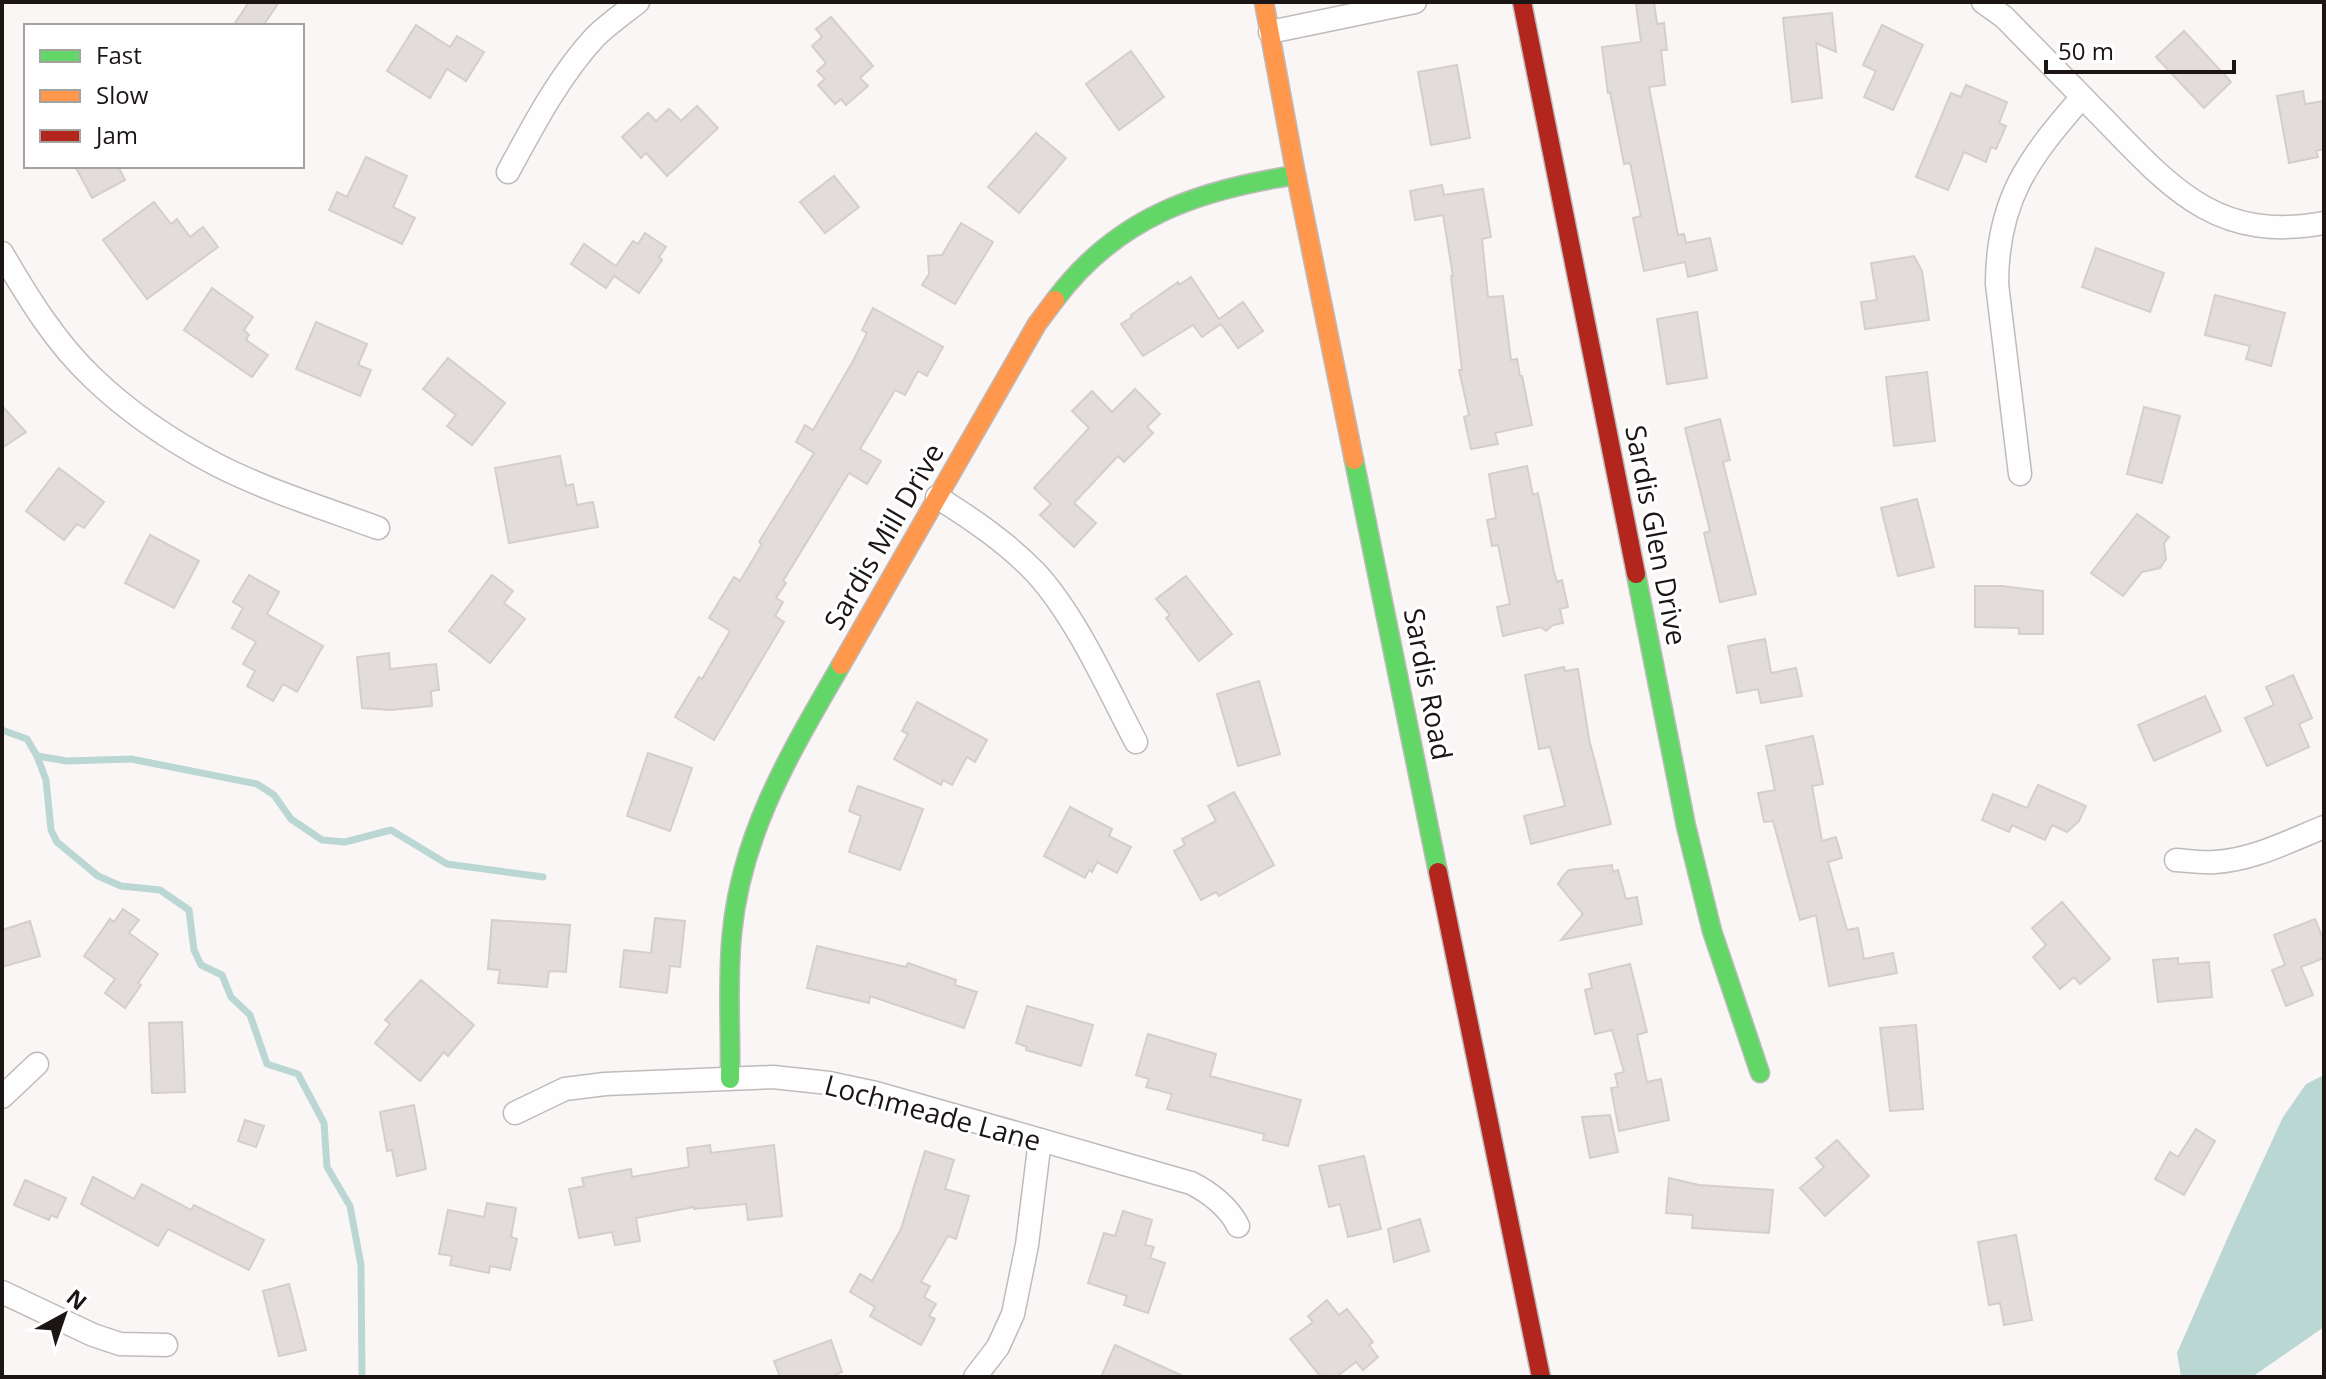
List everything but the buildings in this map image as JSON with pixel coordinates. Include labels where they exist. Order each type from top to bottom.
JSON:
[{"type":"street","points":[[508,172],[544,108],[579,55],[597,35],[638,2]]},
{"type":"street","name":"Sardis Road","points":[[1264,2],[1296,175],[1541,1377]]},
{"type":"street","points":[[1270,32],[1415,2]]},
{"type":"street","name":"Sardis Glen Drive","points":[[1522,2],[1686,826],[1712,931],[1760,1073]]},
{"type":"street","points":[[1983,2],[2004,17],[2153,169],[2191,201],[2236,222],[2295,229],[2324,223]]},
{"type":"street","points":[[2020,474],[1997,284],[1997,255],[2009,203],[2023,172],[2043,142],[2082,97]]},
{"type":"street","name":"Sardis Mill Drive","points":[[730,1079],[729,958],[744,861],[756,825],[783,766],[1037,324],[1079,270],[1130,227],[1171,205],[1212,190],[1296,175]]},
{"type":"street","points":[[2,253],[56,335],[92,377],[152,425],[216,465],[378,528]]},
{"type":"street","points":[[937,497],[993,534],[1037,574],[1074,627],[1136,742]]},
{"type":"street","points":[[2176,860],[2214,862],[2243,858],[2324,827]]},
{"type":"street","points":[[2,1097],[37,1064]]},
{"type":"street","name":"Lochmeade Lane","points":[[515,1113],[565,1089],[605,1084],[773,1077],[829,1083],[876,1093],[1191,1183],[1220,1203],[1238,1226]]},
{"type":"street","points":[[975,1377],[998,1347],[1013,1314],[1027,1245],[1040,1140]]},
{"type":"street","points":[[2,1292],[93,1335],[120,1344],[166,1345]]},
{"type":"water","points":[[2324,1075],[2324,1327],[2252,1377],[2181,1377],[2177,1353],[2283,1117],[2306,1084]]},
{"type":"waterway","points":[[2,730],[27,739],[37,756],[46,780],[51,830],[57,842],[98,876],[121,886],[160,890],[189,910],[194,950],[201,965],[222,975],[231,997],[250,1015],[267,1064],[298,1074],[324,1123],[327,1167],[350,1206],[361,1265],[362,1377]]},
{"type":"waterway","points":[[37,756],[67,761],[131,759],[257,784],[274,795],[291,819],[322,840],[345,842],[391,830],[447,864],[543,877]]},
{"type":"traffic: fast","points":[[1055,300],[1079,271],[1105,248],[1162,212],[1226,189],[1296,175]]},
{"type":"traffic: fast","points":[[1354,460],[1438,872]]},
{"type":"traffic: fast","points":[[1636,574],[1686,826],[1712,931],[1760,1073]]},
{"type":"traffic: fast","points":[[730,1079],[732,933],[746,860],[787,761],[841,665]]},
{"type":"traffic: slow","points":[[1264,2],[1354,460]]},
{"type":"traffic: slow","points":[[841,665],[1037,324],[1055,300]]},
{"type":"traffic: jam","points":[[1522,2],[1636,574]]},
{"type":"traffic: jam","points":[[1438,872],[1541,1377]]}]
